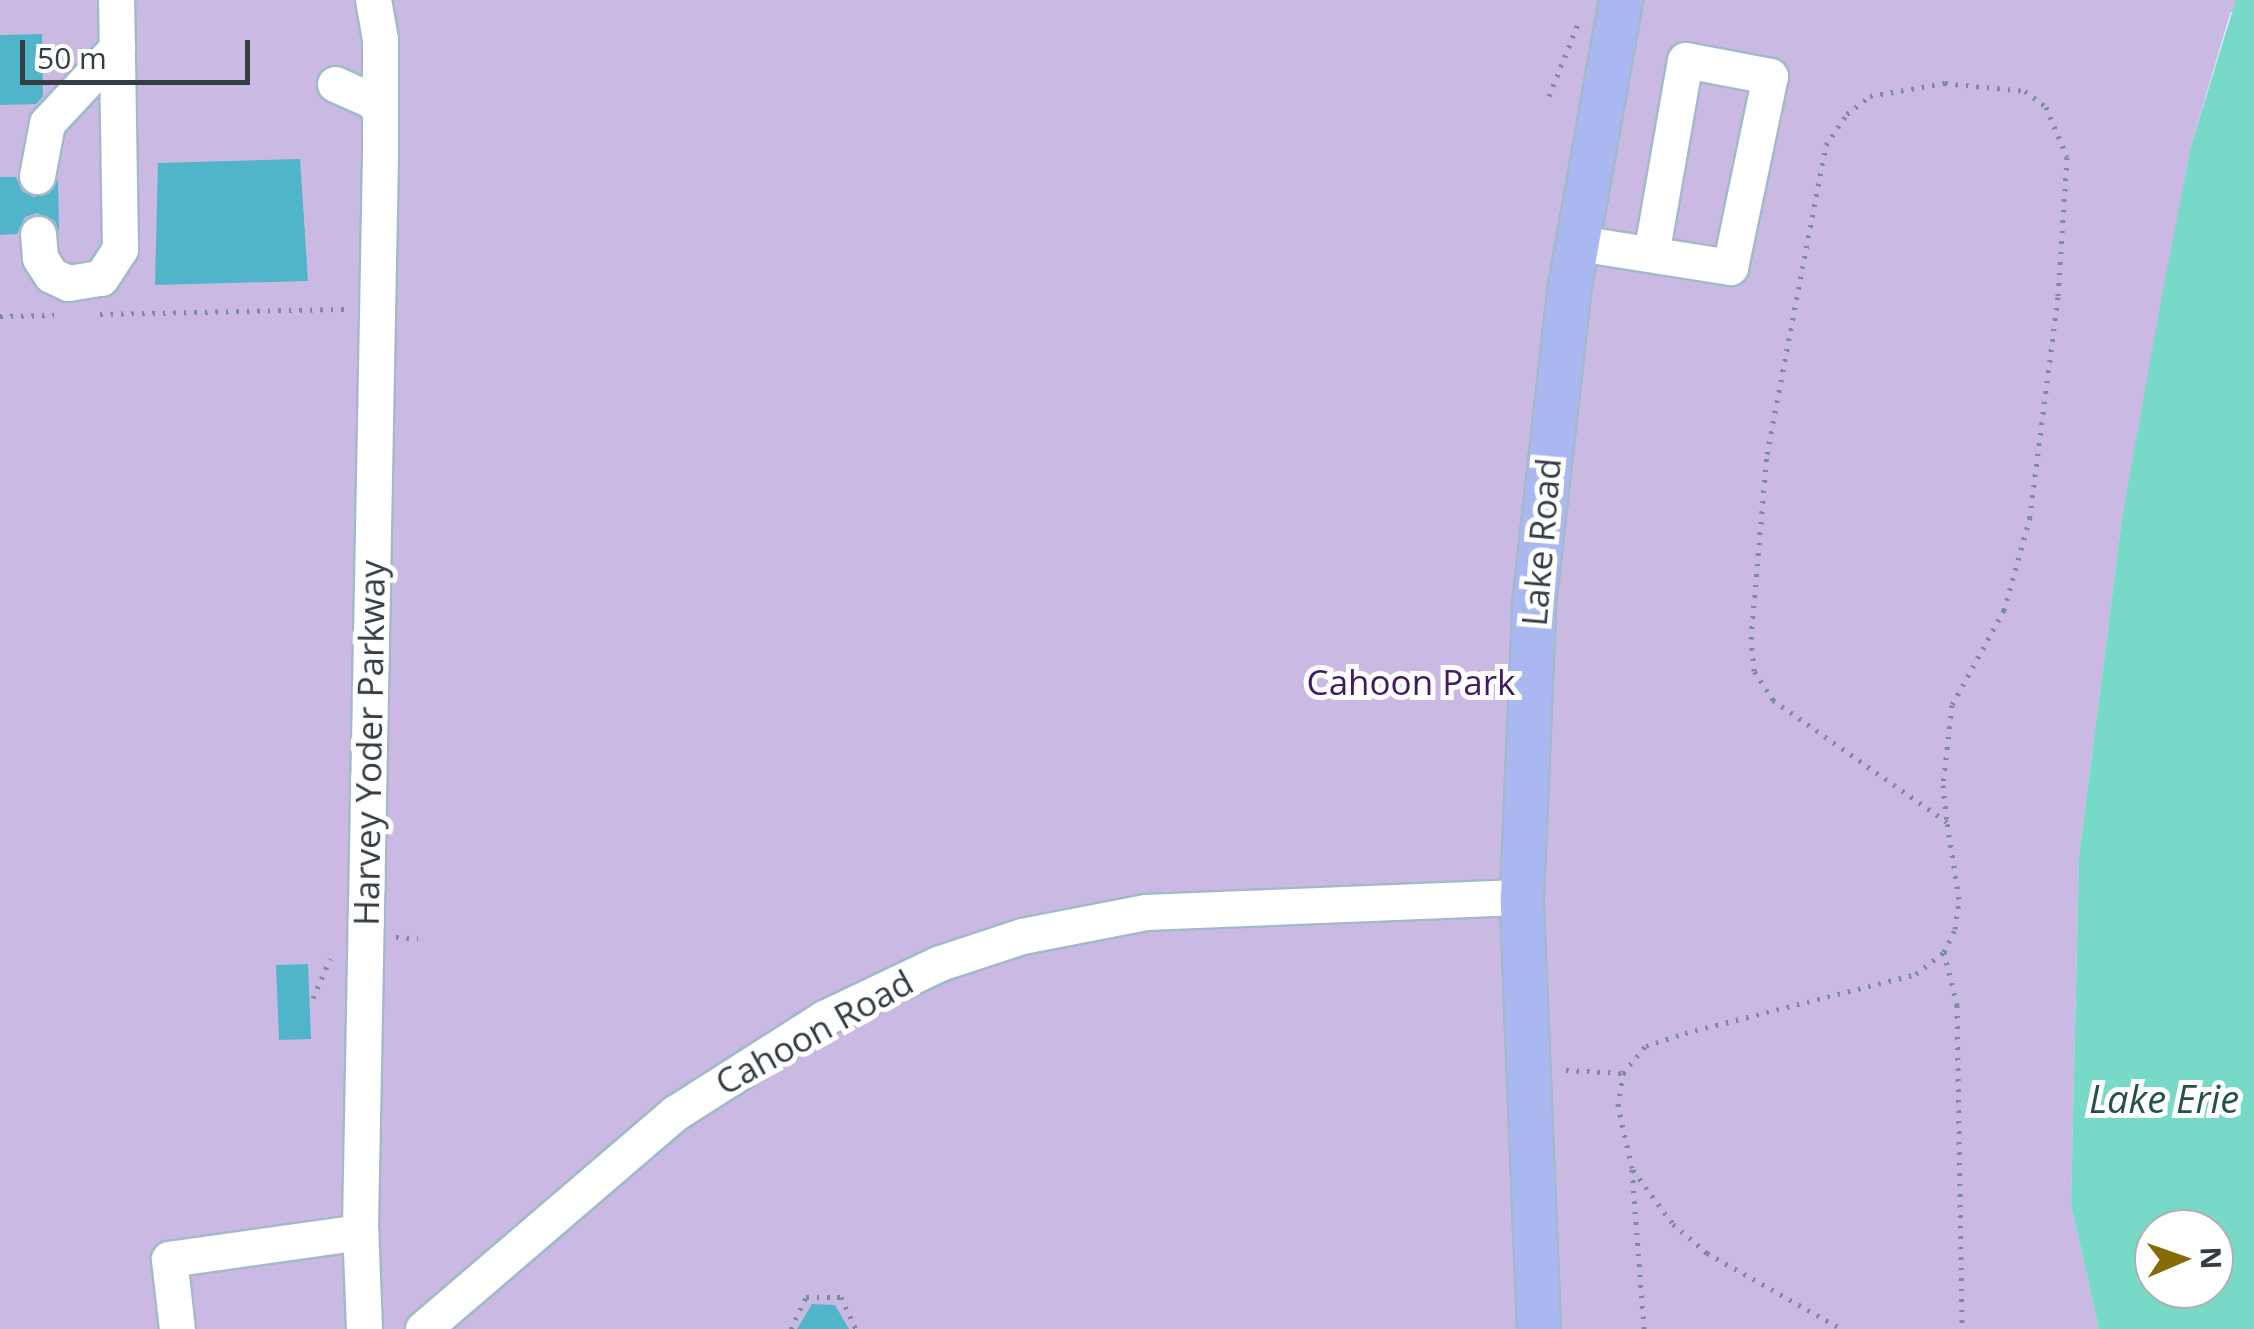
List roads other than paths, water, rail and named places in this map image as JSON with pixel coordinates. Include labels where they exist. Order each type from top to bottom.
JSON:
[{"type":"main road","name":"Lake Road","points":[[1539,1329],[1522,898],[1541,513],[1578,242],[1621,0]]},
{"type":"street","points":[[38,234],[46,266],[68,282],[101,278],[112,267],[120,249],[116,0]]},
{"type":"street","name":"Harvey Yoder Parkway","points":[[364,1329],[360,1232],[380,156],[373,0]]},
{"type":"street","points":[[37,176],[40,140],[60,103],[117,48]]},
{"type":"street","points":[[1578,242],[1730,267],[1770,76],[1685,60],[1651,254]]},
{"type":"street","points":[[335,84],[373,101],[380,112]]},
{"type":"street","name":"Cahoon Road","points":[[423,1329],[675,1114],[824,1018],[940,963],[1022,936],[1146,912],[1522,898]]},
{"type":"street","points":[[177,1329],[168,1259],[360,1232]]},
{"type":"water","name":"Lake Erie","points":[[2236,0],[2254,0],[2254,1329],[2099,1329],[2071,1204],[2079,858],[2122,518],[2191,146]]},
{"type":"park label","name":"Cahoon Park","points":[[1411,682]]}]
